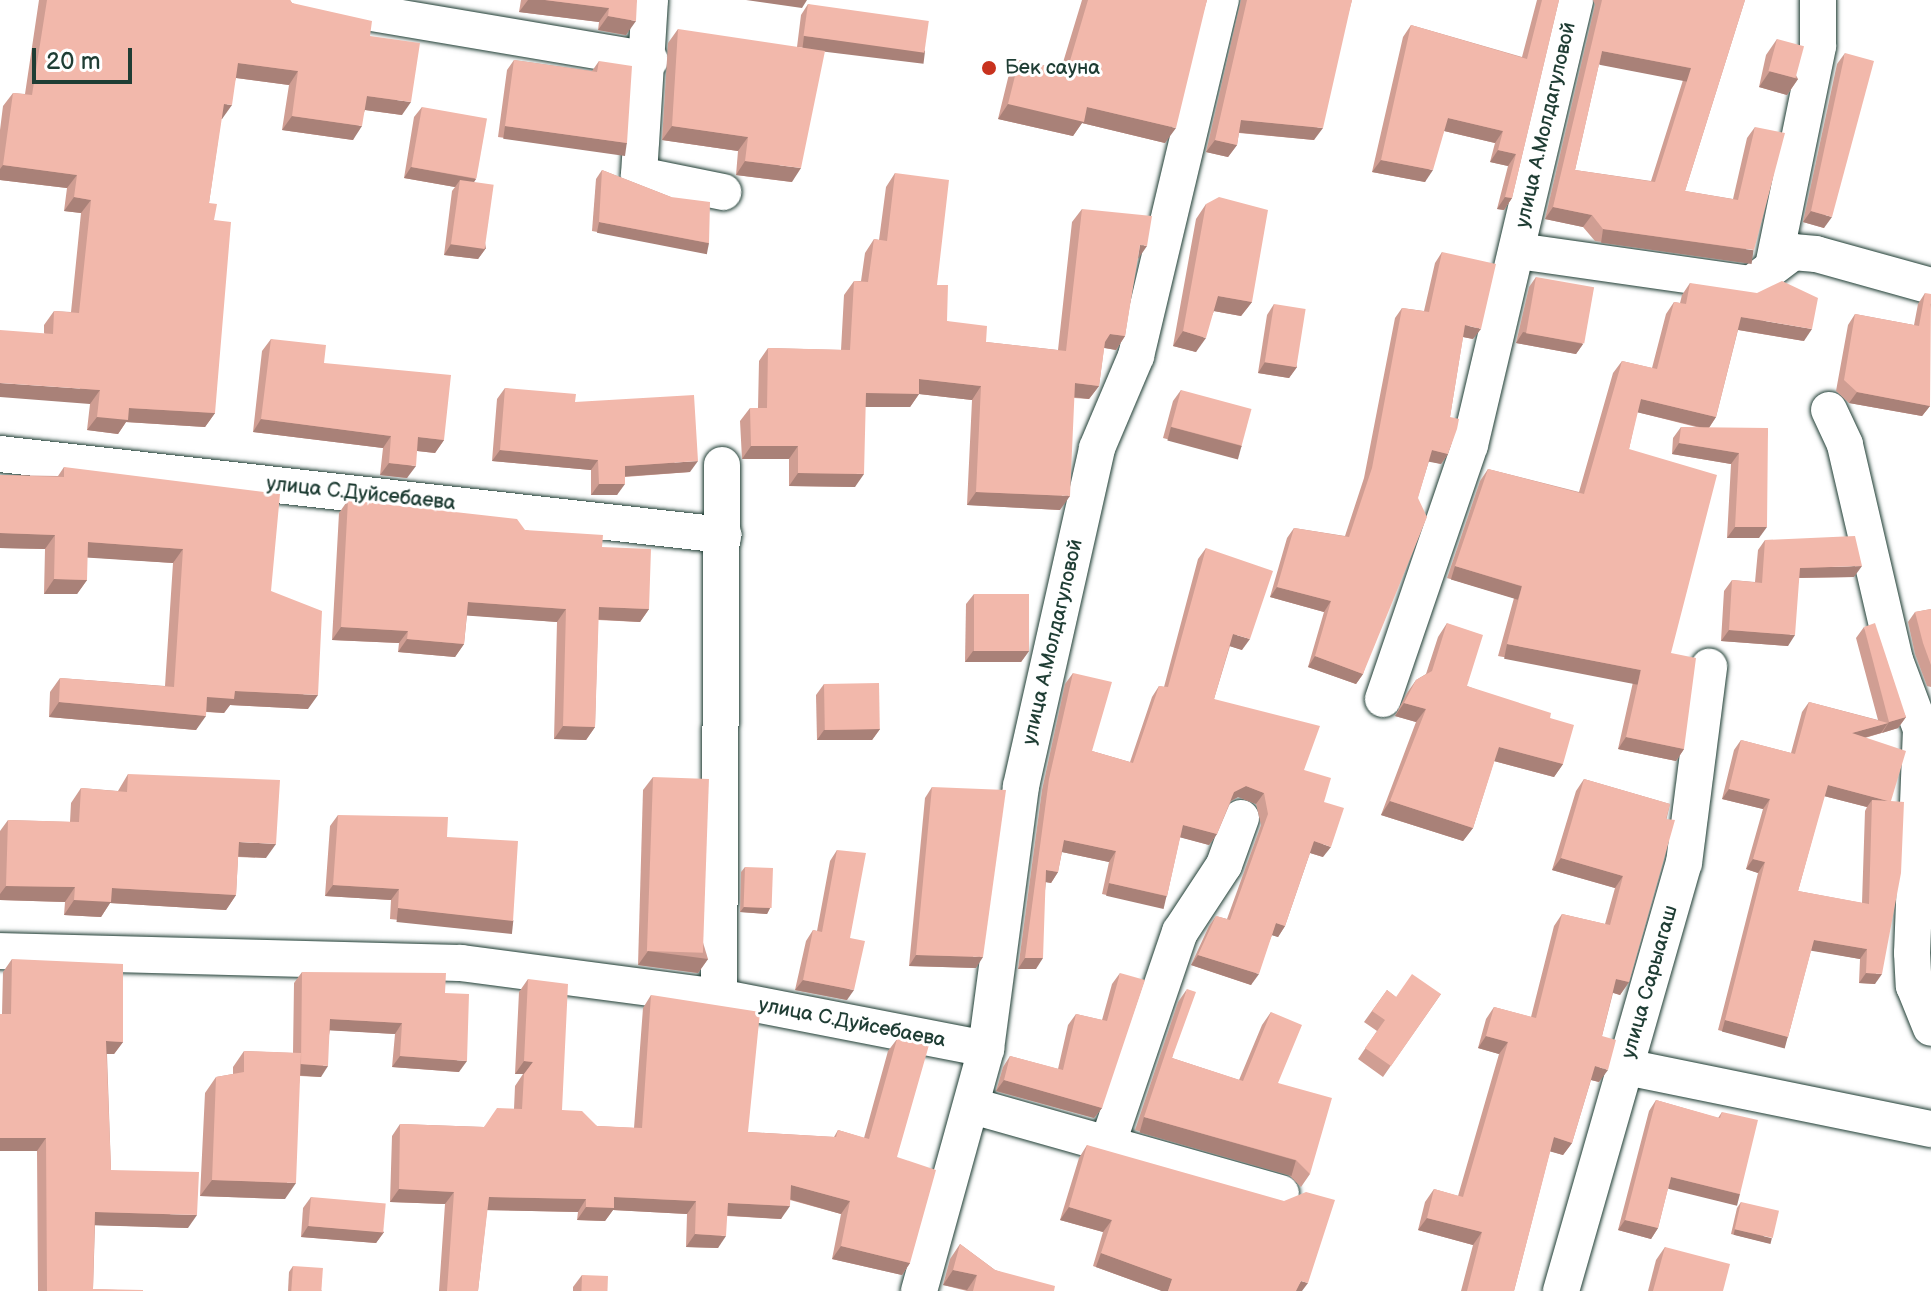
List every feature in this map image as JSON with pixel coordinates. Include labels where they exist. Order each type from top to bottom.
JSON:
[{"type":"street","points":[[295,0],[650,60]]},
{"type":"street","points":[[650,0],[650,60],[639,175],[723,192]]},
{"type":"street","name":"улица А.Молдагуловой","points":[[919,1291],[973,1106],[986,1049],[1021,786],[1097,448],[1136,356],[1221,0]]},
{"type":"street","name":"улица А.Молдагуловой","points":[[1383,699],[1470,445],[1575,0]]},
{"type":"street","points":[[1773,266],[1818,46],[1818,0]]},
{"type":"street","name":"улица А.Молдагуловой","points":[[1518,251],[1734,283],[1764,280],[1773,266],[1793,252],[1816,254],[1931,286]]},
{"type":"street","points":[[1829,410],[1845,445],[1895,660],[1921,729],[1912,953],[1914,986],[1931,1028]]},
{"type":"street","name":"улица С.Дуйсебаева","points":[[0,454],[723,535]]},
{"type":"street","points":[[719,997],[722,465]]},
{"type":"street","name":"улица Сарыагаш","points":[[1561,1291],[1684,863],[1709,667]]},
{"type":"street","points":[[1109,1140],[1180,932],[1224,865],[1241,818]]},
{"type":"street","name":"улица С.Дуйсебаева","points":[[0,951],[461,963],[719,997],[986,1049]]},
{"type":"street","points":[[1626,1067],[1931,1129]]},
{"type":"street","points":[[973,1106],[1109,1140],[1281,1193]]},
{"type":"building","points":[[47,0],[290,0],[292,3],[372,21],[370,36],[420,43],[411,102],[367,96],[362,126],[292,116],[298,71],[238,63],[232,105],[224,104],[209,203],[217,204],[214,220],[231,222],[215,413],[129,408],[128,420],[97,417],[100,390],[0,383],[0,330],[53,334],[54,311],[79,313],[91,200],[74,197],[77,175],[3,165],[13,93],[32,95]]},
{"type":"building","points":[[545,0],[637,0],[636,21],[608,16],[609,8]]},
{"type":"building","points":[[1088,0],[1207,0],[1176,128],[1087,107],[1084,122],[1008,104],[1019,60],[1067,71]]},
{"type":"building","points":[[1247,0],[1352,0],[1323,128],[1241,120],[1237,145],[1215,140]]},
{"type":"building","points":[[1542,0],[1559,0],[1512,198],[1505,197],[1516,154],[1498,150],[1503,131],[1448,118],[1433,170],[1381,160],[1411,25],[1527,59]]},
{"type":"building","points":[[1602,0],[1745,0],[1685,191],[1738,200],[1755,127],[1785,133],[1754,250],[1603,229],[1592,215],[1553,207]],"holes":[[[1602,51],[1691,68],[1655,182],[1575,170]]]},
{"type":"building","points":[[808,4],[929,21],[924,53],[804,36]]},
{"type":"building","points":[[678,29],[825,51],[801,168],[745,161],[748,137],[672,126]]},
{"type":"building","points":[[1777,39],[1804,46],[1796,78],[1768,71]]},
{"type":"building","points":[[1845,53],[1874,61],[1832,217],[1811,211]]},
{"type":"building","points":[[514,60],[597,72],[599,61],[632,66],[627,143],[505,126]]},
{"type":"building","points":[[422,107],[487,118],[476,179],[411,167]]},
{"type":"building","points":[[602,170],[671,197],[710,202],[709,243],[599,222]]},
{"type":"building","points":[[895,173],[949,180],[937,285],[948,285],[947,321],[987,326],[986,342],[1066,351],[1082,209],[1152,216],[1147,246],[1140,245],[1125,336],[1110,334],[1105,342],[1099,386],[1075,383],[1070,496],[976,492],[981,386],[919,379],[919,394],[866,393],[864,474],[798,473],[798,446],[751,446],[750,408],[767,408],[768,348],[850,350],[854,281],[868,282],[874,239],[887,241]]},
{"type":"building","points":[[460,180],[494,185],[485,249],[451,244]]},
{"type":"building","points":[[1219,197],[1268,210],[1252,302],[1218,296],[1206,338],[1183,331],[1206,204]]},
{"type":"building","points":[[1442,252],[1496,264],[1481,329],[1465,325],[1450,417],[1459,419],[1457,429],[1448,454],[1432,450],[1418,498],[1427,517],[1363,674],[1315,656],[1331,601],[1277,587],[1294,528],[1349,537],[1372,468],[1402,308],[1429,312]]},
{"type":"building","points":[[1536,277],[1594,287],[1584,343],[1526,333]]},
{"type":"building","points":[[1782,281],[1818,298],[1812,329],[1741,317],[1716,417],[1641,399],[1629,449],[1717,475],[1671,653],[1696,658],[1684,749],[1626,737],[1641,670],[1507,644],[1522,586],[1455,566],[1488,469],[1584,494],[1622,361],[1657,369],[1674,302],[1686,304],[1690,283],[1757,293]]},
{"type":"building","points":[[1925,293],[1931,294],[1930,406],[1857,392],[1844,380],[1855,314],[1919,326]]},
{"type":"building","points":[[1274,304],[1306,309],[1296,367],[1265,362]]},
{"type":"building","points":[[271,339],[326,345],[324,363],[451,375],[444,440],[418,437],[416,466],[389,463],[391,436],[261,419]]},
{"type":"building","points":[[505,388],[576,394],[575,402],[694,395],[698,461],[625,466],[625,484],[599,484],[598,460],[500,450]]},
{"type":"building","points":[[1181,390],[1252,409],[1242,446],[1171,427]]},
{"type":"building","points":[[1681,427],[1768,428],[1767,527],[1735,527],[1739,453],[1679,443]]},
{"type":"building","points":[[64,467],[280,494],[271,591],[322,611],[318,695],[235,691],[234,699],[207,697],[206,716],[59,702],[60,678],[174,687],[183,549],[88,542],[87,580],[54,579],[55,535],[0,533],[0,475],[64,477]]},
{"type":"building","points":[[348,500],[517,519],[525,530],[603,535],[602,547],[651,549],[649,609],[599,607],[595,727],[563,726],[566,609],[468,602],[464,644],[407,639],[408,631],[341,627]]},
{"type":"building","points":[[1855,536],[1862,566],[1800,568],[1795,635],[1729,630],[1732,580],[1762,583],[1765,540]]},
{"type":"building","points":[[1206,548],[1273,571],[1250,639],[1233,634],[1214,699],[1320,726],[1304,770],[1331,778],[1324,802],[1344,808],[1331,847],[1314,841],[1285,926],[1276,923],[1259,974],[1198,955],[1216,916],[1230,920],[1268,814],[1264,793],[1246,786],[1234,792],[1217,834],[1183,825],[1167,896],[1109,883],[1116,851],[1064,840],[1058,872],[1046,870],[1043,958],[1025,958],[1049,779],[1073,673],[1112,682],[1092,751],[1133,763],[1159,686],[1168,687]]},
{"type":"building","points":[[974,594],[1029,594],[1029,651],[974,651]]},
{"type":"building","points":[[1931,609],[1931,665],[1915,612]]},
{"type":"building","points":[[1447,623],[1483,635],[1467,686],[1551,713],[1550,718],[1574,725],[1563,764],[1499,747],[1473,828],[1390,801],[1426,709],[1404,703],[1416,680],[1432,671]]},
{"type":"building","points":[[1875,623],[1906,717],[1889,722],[1864,627]]},
{"type":"building","points":[[879,683],[880,729],[825,730],[824,684]]},
{"type":"building","points":[[1809,702],[1888,723],[1852,733],[1906,751],[1891,801],[1904,802],[1901,873],[1882,974],[1866,973],[1867,949],[1814,940],[1788,1037],[1725,1020],[1765,862],[1753,859],[1770,799],[1729,789],[1741,740],[1795,754]],"holes":[[[1828,785],[1888,801],[1872,800],[1869,904],[1798,891]]]},
{"type":"building","points":[[128,774],[280,780],[276,844],[239,842],[236,895],[112,888],[111,902],[74,900],[75,887],[6,886],[8,820],[79,822],[81,788],[127,792]]},
{"type":"building","points":[[653,777],[709,779],[703,953],[647,951]]},
{"type":"building","points":[[1584,779],[1670,804],[1666,819],[1675,820],[1629,982],[1616,979],[1602,1036],[1616,1040],[1608,1070],[1595,1066],[1572,1143],[1554,1137],[1514,1291],[1467,1291],[1482,1232],[1427,1218],[1434,1189],[1463,1197],[1508,1042],[1486,1036],[1494,1007],[1536,1018],[1562,914],[1610,925],[1623,876],[1561,858]]},
{"type":"building","points":[[932,787],[1006,790],[983,957],[916,955]]},
{"type":"building","points":[[338,815],[448,817],[447,837],[518,841],[513,921],[398,908],[399,889],[333,885]]},
{"type":"building","points":[[837,850],[866,853],[850,938],[865,941],[854,990],[803,980],[813,930],[822,932]]},
{"type":"building","points":[[745,867],[773,868],[772,908],[744,907]]},
{"type":"building","points":[[12,959],[123,964],[123,1042],[106,1041],[111,1170],[199,1172],[197,1215],[95,1212],[93,1289],[143,1291],[47,1291],[46,1138],[0,1138],[0,1014],[11,1014]]},
{"type":"building","points":[[302,972],[446,973],[445,993],[469,994],[467,1061],[400,1056],[402,1023],[330,1019],[328,1066],[301,1064]]},
{"type":"building","points":[[1120,973],[1145,980],[1102,1108],[1004,1080],[1010,1056],[1063,1070],[1076,1014],[1107,1021]]},
{"type":"building","points":[[1412,974],[1441,994],[1391,1066],[1365,1048],[1385,1020],[1372,1011],[1387,990],[1396,997]]},
{"type":"building","points":[[528,979],[568,984],[562,1110],[582,1111],[597,1126],[642,1128],[651,995],[760,1012],[748,1132],[836,1137],[838,1130],[869,1139],[897,1039],[929,1045],[897,1157],[936,1170],[910,1263],[841,1246],[850,1201],[791,1185],[790,1206],[728,1203],[726,1236],[695,1234],[696,1201],[614,1197],[614,1208],[586,1207],[586,1199],[489,1197],[478,1291],[447,1291],[454,1192],[399,1189],[400,1124],[484,1127],[497,1108],[522,1109],[524,1074],[533,1062],[524,1061]]},
{"type":"building","points":[[1187,989],[1196,992],[1172,1058],[1243,1081],[1271,1012],[1302,1025],[1278,1083],[1332,1098],[1310,1174],[1296,1160],[1144,1117]]},
{"type":"building","points":[[244,1051],[301,1053],[296,1183],[212,1180],[216,1077],[244,1072]]},
{"type":"building","points":[[1656,1100],[1720,1118],[1722,1112],[1758,1120],[1740,1194],[1671,1177],[1658,1228],[1625,1220]]},
{"type":"building","points":[[1087,1145],[1284,1201],[1306,1192],[1335,1200],[1308,1283],[1301,1281],[1296,1291],[1168,1291],[1172,1279],[1101,1253],[1112,1220],[1069,1207]]},
{"type":"building","points":[[311,1197],[386,1204],[383,1232],[308,1226]]},
{"type":"building","points":[[1741,1202],[1779,1211],[1773,1238],[1735,1229]]},
{"type":"building","points":[[960,1244],[995,1270],[1055,1286],[1054,1291],[973,1291],[977,1275],[953,1270]]},
{"type":"building","points":[[1665,1247],[1730,1264],[1723,1291],[1653,1291]]},
{"type":"building","points":[[293,1266],[323,1268],[321,1291],[291,1291]]},
{"type":"building","points":[[582,1275],[608,1276],[607,1291],[581,1291]]},
{"type":"place","name":"Бек сауна","points":[[989,68]]}]
